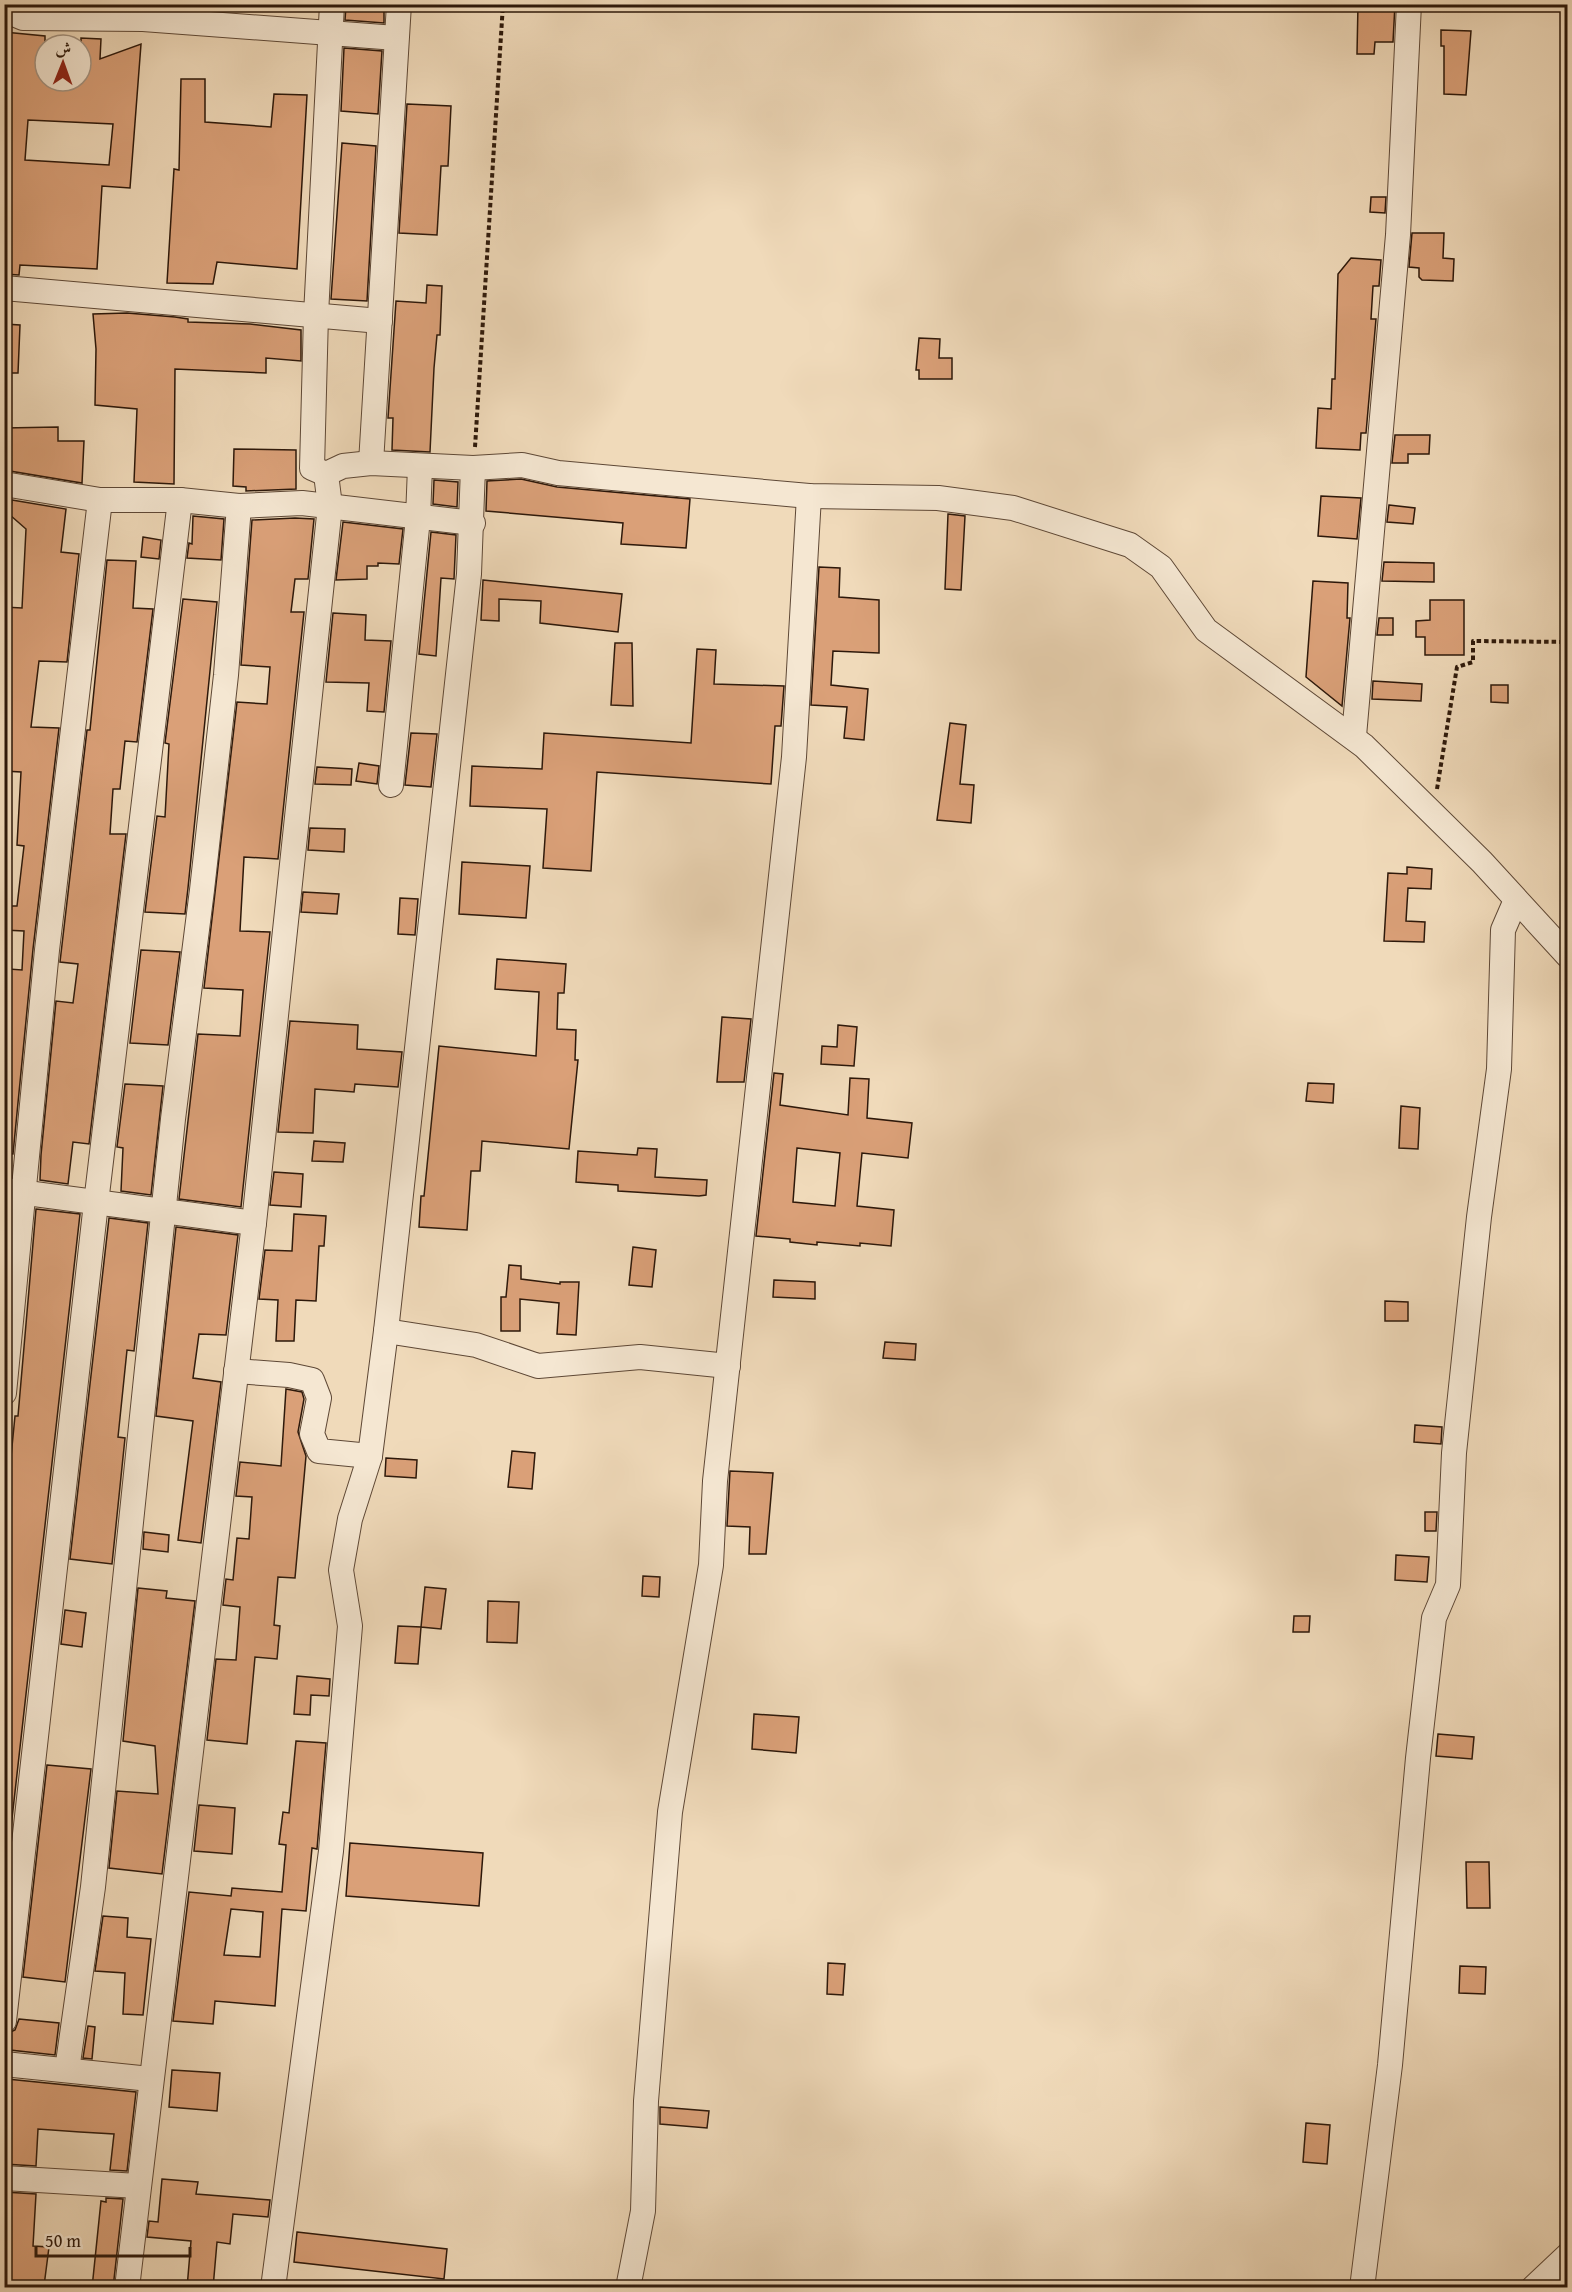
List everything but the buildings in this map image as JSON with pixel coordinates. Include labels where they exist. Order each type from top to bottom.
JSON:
[{"type":"street","points":[[332,4],[316,315],[312,468],[326,474],[343,466],[371,463],[473,468],[522,465],[558,473],[809,496],[938,498],[1013,508],[1130,545],[1161,567],[1206,630],[1354,736],[1433,813],[1568,956]]},
{"type":"street","points":[[371,463],[399,4]]},
{"type":"street","points":[[1354,736],[1398,235],[1409,4]]},
{"type":"street","points":[[4,10],[23,18],[144,12],[396,38]]},
{"type":"street","points":[[4,288],[380,321]]},
{"type":"street","points":[[392,784],[418,518],[420,467]]},
{"type":"street","points":[[273,2288],[331,1851],[350,1626],[341,1570],[350,1519],[370,1456],[386,1331],[473,524],[473,468]]},
{"type":"street","points":[[127,2288],[150,2079],[254,1223],[330,506],[326,474]]},
{"type":"street","points":[[4,484],[100,500],[180,501],[239,506],[302,503],[473,524]]},
{"type":"street","points":[[628,2288],[643,2211],[646,2101],[670,1812],[711,1565],[715,1481],[794,757],[809,496]]},
{"type":"street","points":[[4,1393],[15,1191],[47,950],[100,500]]},
{"type":"street","points":[[4,2021],[96,1203],[180,501]]},
{"type":"street","points":[[67,2070],[93,1887],[165,1212],[226,675],[239,506]]},
{"type":"street","points":[[1362,2288],[1390,2065],[1418,1758],[1434,1618],[1448,1585],[1454,1453],[1479,1217],[1499,1069],[1503,930],[1516,900]]},
{"type":"street","points":[[15,1191],[254,1223]]},
{"type":"street","points":[[386,1331],[476,1345],[538,1366],[640,1357],[728,1366]]},
{"type":"street","points":[[236,1371],[290,1375],[312,1380],[319,1398],[312,1434],[319,1451],[370,1456]]},
{"type":"street","points":[[4,2064],[150,2079]]},
{"type":"street","points":[[4,2178],[138,2186]]},
{"type":"street","points":[[1533,2288],[1568,2255]]},
{"type":"path","points":[[473,468],[503,4]]},
{"type":"path","points":[[1433,813],[1457,667],[1473,662],[1473,641],[1568,642]]}]
